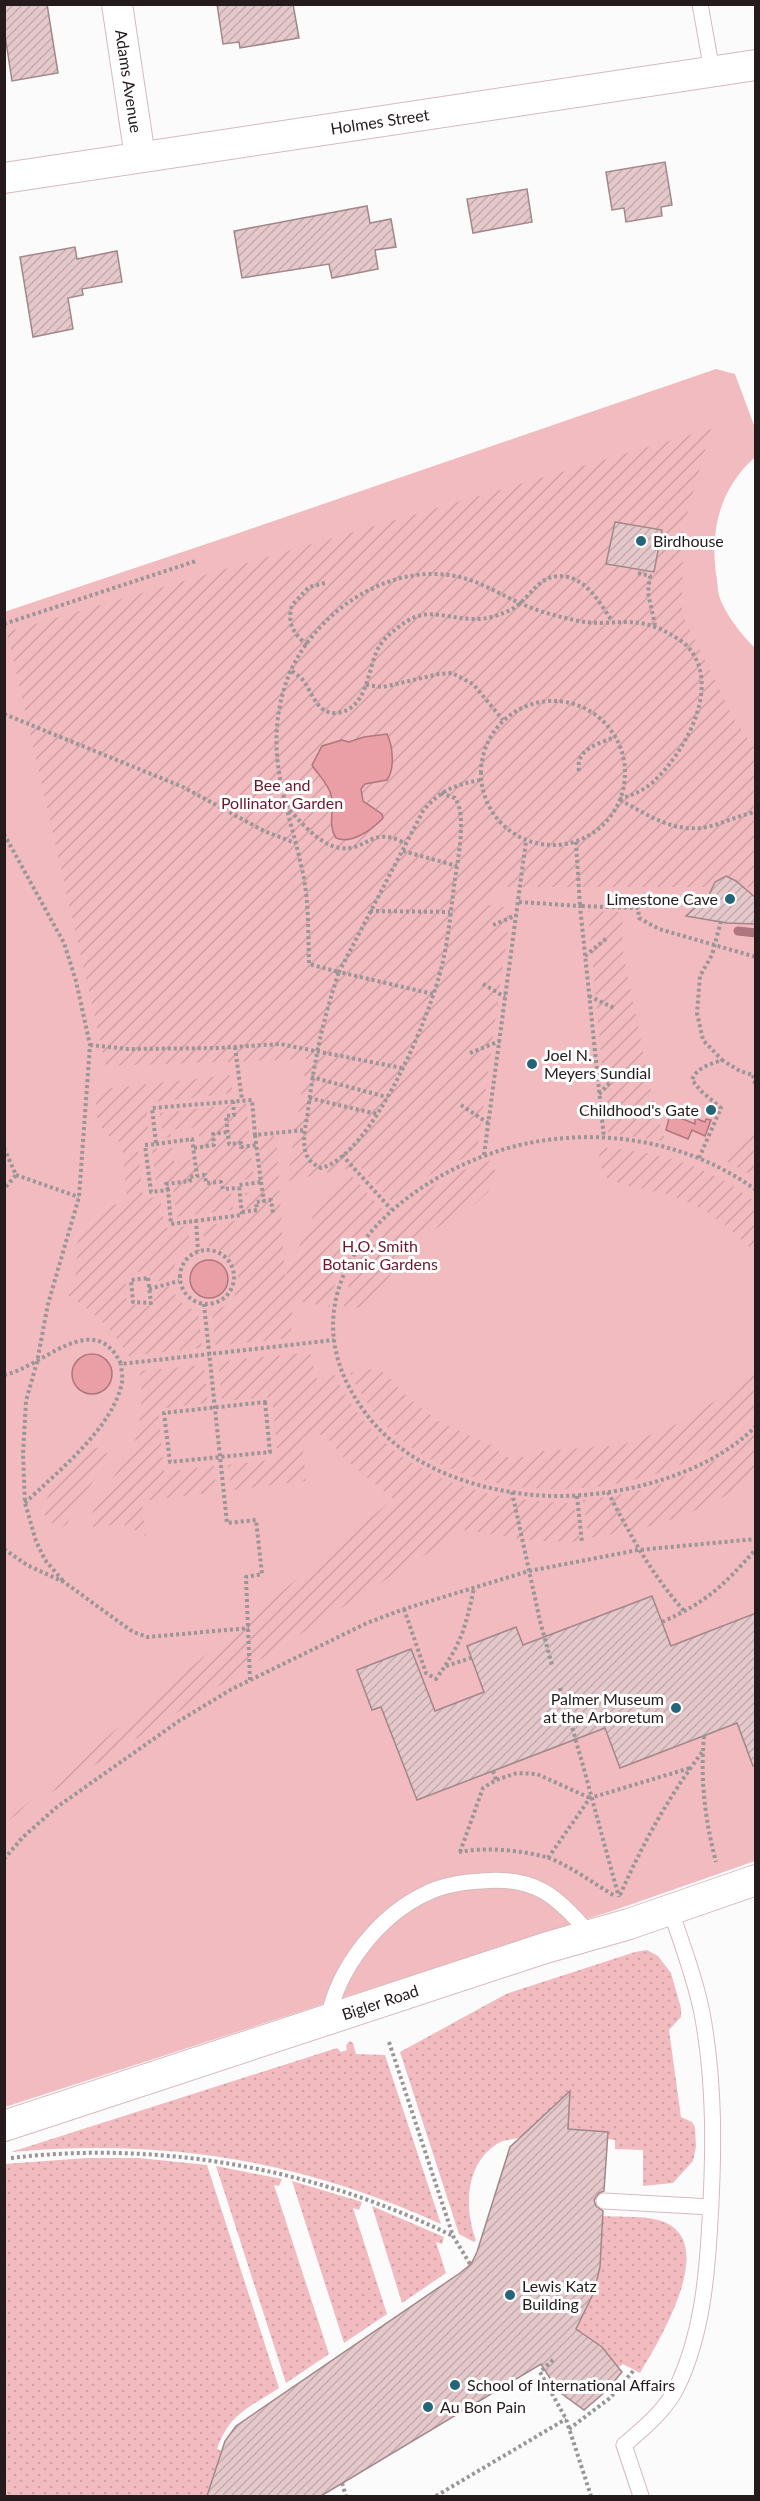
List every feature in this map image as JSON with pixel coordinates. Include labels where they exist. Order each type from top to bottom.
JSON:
[{"type":"street","name":"Adams Avenue","points":[[117,4],[140,157]]},
{"type":"street","name":"Holmes Street","points":[[4,178],[756,65]]},
{"type":"street","name":"Bigler Road","points":[[4,2126],[756,1880]]},
{"type":"lane","points":[[700,4],[711,71]]},
{"type":"lane","points":[[328,2019],[332,1997],[358,1953],[383,1923],[428,1892],[462,1882],[495,1880],[525,1884],[542,1891],[567,1909],[591,1935]]},
{"type":"lane","points":[[640,2496],[624,2445],[657,2415],[671,2396],[691,2354],[708,2263],[711,2207],[713,2134],[707,2042],[696,1985],[670,1910]]},
{"type":"lane","points":[[604,2201],[711,2207]]},
{"type":"path","points":[[4,624],[196,561]]},
{"type":"path","points":[[638,573],[650,576],[648,593],[656,626]]},
{"type":"path","points":[[433,994],[309,964],[304,881],[277,769],[275,741],[280,702],[292,671],[318,630],[346,604],[376,587],[407,576],[439,574],[456,576],[521,603],[577,621],[636,621],[656,626],[686,644],[696,658],[701,670],[701,696],[693,722],[674,759],[653,782],[640,792],[620,799]]},
{"type":"path","points":[[292,671],[305,683],[317,705],[332,713],[348,710],[361,697],[380,645],[394,630],[413,617],[434,612],[473,619],[487,618],[521,603],[534,586],[558,576],[568,577],[590,591],[613,622]]},
{"type":"path","points":[[307,645],[293,630],[290,618],[291,605],[309,587],[325,583]]},
{"type":"path","points":[[366,685],[383,687],[452,673],[473,684],[503,720]]},
{"type":"path","points":[[552,700],[576,704],[596,715],[615,737],[622,753],[625,776],[620,799],[608,818],[594,833],[576,842],[546,845],[526,841],[510,832],[494,815],[481,780],[483,755],[503,720],[529,704],[552,700]]},
{"type":"path","points":[[4,714],[183,787],[264,831],[295,843]]},
{"type":"path","points":[[579,771],[579,758],[585,751],[615,737]]},
{"type":"path","points":[[441,793],[449,794],[459,804],[457,866],[442,965],[433,994],[416,1043],[377,1114],[342,1155],[327,1167],[321,1168],[315,1166],[307,1156],[305,1130],[316,1051],[323,1020],[339,972],[423,812],[441,793],[460,783],[481,780]]},
{"type":"path","points":[[620,799],[668,825],[682,829],[695,830],[756,812]]},
{"type":"path","points":[[285,805],[316,835],[332,846],[354,847],[371,838],[388,836],[406,844]]},
{"type":"path","points":[[4,834],[64,943],[76,981],[90,1045],[79,1197],[48,1304],[37,1362],[26,1401],[23,1454],[25,1503],[36,1541],[45,1560],[64,1582]]},
{"type":"path","points":[[484,1156],[526,841]]},
{"type":"path","points":[[576,842],[580,906],[603,1138]]},
{"type":"path","points":[[403,851],[457,866]]},
{"type":"path","points":[[519,902],[638,908],[639,918],[647,924],[756,957]]},
{"type":"path","points":[[370,911],[450,912]]},
{"type":"path","points":[[493,925],[517,915]]},
{"type":"path","points":[[721,921],[714,945],[700,976],[697,1013],[703,1040],[722,1060],[754,1076],[756,1087]]},
{"type":"path","points":[[585,956],[607,938]]},
{"type":"path","points":[[483,984],[506,997]]},
{"type":"path","points":[[589,996],[614,1008]]},
{"type":"path","points":[[470,1053],[500,1041]]},
{"type":"path","points":[[90,1045],[128,1049],[280,1044],[402,1068]]},
{"type":"path","points":[[235,1047],[242,1100]]},
{"type":"path","points":[[699,1158],[721,1107],[701,1091],[692,1080],[697,1071],[722,1060]]},
{"type":"path","points":[[599,1094],[623,1069]]},
{"type":"path","points":[[311,1077],[387,1097]]},
{"type":"path","points":[[309,1098],[377,1114]]},
{"type":"path","points":[[156,1144],[152,1108],[252,1100],[264,1202]]},
{"type":"path","points":[[232,1101],[234,1115],[226,1116],[229,1144],[241,1143],[241,1147],[257,1145]]},
{"type":"path","points":[[461,1104],[488,1123]]},
{"type":"path","points":[[255,1135],[305,1130]]},
{"type":"path","points":[[194,1148],[214,1145],[213,1134],[228,1132]]},
{"type":"path","points":[[756,1190],[723,1168],[656,1144],[603,1138],[568,1138],[534,1142],[484,1156],[435,1178],[391,1209],[363,1243],[340,1284],[333,1312],[334,1340],[342,1373],[352,1394],[369,1419],[391,1442],[423,1463],[460,1480],[512,1492],[577,1496],[639,1486],[684,1471],[726,1449],[756,1426]]},
{"type":"path","points":[[168,1190],[151,1192],[145,1145],[192,1139],[197,1176]]},
{"type":"path","points":[[4,1148],[16,1175],[79,1197]]},
{"type":"path","points":[[342,1155],[391,1209]]},
{"type":"path","points":[[4,1189],[16,1175]]},
{"type":"path","points":[[239,1188],[223,1189],[221,1182],[206,1183],[205,1175],[189,1177],[190,1181],[166,1184],[171,1224],[242,1215],[242,1212],[257,1210],[256,1202],[271,1200],[273,1213]]},
{"type":"path","points":[[242,1212],[238,1185],[261,1182]]},
{"type":"path","points":[[196,1220],[198,1251]]},
{"type":"path","points":[[198,1251],[216,1251],[224,1255],[233,1270],[232,1287],[227,1295],[221,1300],[204,1304],[185,1294],[179,1281],[186,1259],[198,1251]]},
{"type":"path","points":[[148,1278],[149,1289],[151,1303],[133,1302],[131,1280],[148,1278]]},
{"type":"path","points":[[149,1289],[179,1281]]},
{"type":"path","points":[[204,1304],[227,1523],[256,1520],[262,1574],[246,1577],[250,1680]]},
{"type":"path","points":[[4,1375],[26,1369],[70,1343],[86,1338],[106,1343],[114,1350],[121,1364],[123,1381],[113,1409],[88,1439],[25,1503]]},
{"type":"path","points":[[121,1364],[209,1352],[334,1340]]},
{"type":"path","points":[[265,1402],[270,1452],[170,1462],[164,1413],[215,1407],[265,1402]]},
{"type":"path","points":[[608,1491],[638,1550],[670,1596],[685,1612]]},
{"type":"path","points":[[512,1492],[552,1665]]},
{"type":"path","points":[[577,1496],[582,1542]]},
{"type":"path","points":[[4,1859],[22,1837],[82,1788],[179,1721],[250,1680],[367,1623],[404,1609],[529,1571],[638,1550],[756,1539]]},
{"type":"path","points":[[662,1622],[708,1599],[756,1549]]},
{"type":"path","points":[[4,1550],[64,1582],[133,1632],[148,1637],[249,1628]]},
{"type":"path","points":[[404,1609],[426,1673],[436,1678],[461,1640],[474,1588]]},
{"type":"path","points":[[445,1666],[471,1658]]},
{"type":"path","points":[[560,1688],[577,1740],[590,1798],[619,1898],[624,1907]]},
{"type":"path","points":[[704,1736],[703,1795],[708,1831],[717,1863]]},
{"type":"path","points":[[619,1898],[640,1849],[672,1793],[703,1750]]},
{"type":"path","points":[[548,1858],[590,1798],[690,1767]]},
{"type":"path","points":[[493,1771],[496,1780]]},
{"type":"path","points":[[459,1852],[483,1788],[496,1780],[517,1773],[537,1774],[590,1798]]},
{"type":"path","points":[[389,2042],[453,2236],[470,2264]]},
{"type":"path","points":[[4,2159],[35,2155],[122,2152],[169,2155],[251,2167],[285,2174],[365,2197],[453,2236]]},
{"type":"path","points":[[554,2361],[540,2372],[566,2419],[591,2496]]},
{"type":"path","points":[[569,2429],[610,2398],[634,2370]]},
{"type":"path","points":[[436,2496],[566,2419]]},
{"type":"path","points":[[342,2484],[346,2496]]},
{"type":"green space","name":"H.O. Smith Botanic Gardens","points":[[716,369],[735,374],[755,428],[755,457],[734,482],[720,510],[715,557],[721,601],[736,626],[756,649],[755,1861],[618,1909],[5,2107],[4,612]]},
{"type":"green space","name":"Bee and Pollinator Garden","points":[[711,429],[683,529],[682,614],[734,719],[755,749],[755,887],[494,887],[489,905],[511,908],[477,1152],[434,1172],[392,1202],[359,1166],[287,1181],[307,1059],[106,1066],[7,632]]},
{"type":"green space","points":[[588,911],[623,912],[622,947],[651,1091],[665,1141],[608,1133]]},
{"type":"green space","points":[[230,1075],[233,1093],[146,1103],[149,1138],[137,1140],[143,1198],[160,1197],[165,1228],[188,1226],[190,1248],[176,1261],[171,1279],[152,1282],[149,1271],[125,1273],[127,1304],[154,1306],[154,1290],[172,1286],[181,1302],[198,1312],[202,1348],[128,1356],[102,1321],[68,1295],[76,1272],[77,1245],[84,1228],[102,1211],[127,1201],[122,1143],[103,1130],[97,1118],[97,1095],[104,1089]]},
{"type":"green space","points":[[246,1103],[254,1178],[230,1182],[233,1210],[176,1217],[173,1184],[156,1185],[152,1149],[172,1147],[174,1162],[202,1158],[198,1127],[170,1130],[171,1137],[163,1138],[160,1113]]},
{"type":"green space","points":[[754,1123],[756,1124],[755,1178],[727,1161]]},
{"type":"green space","points":[[276,1136],[285,1277],[313,1216],[351,1175],[383,1210],[348,1254],[336,1280],[329,1307],[293,1300],[291,1338],[216,1346],[212,1311],[225,1306],[233,1298],[238,1288],[238,1277],[235,1266],[228,1257],[218,1249],[205,1245],[203,1226],[246,1219],[245,1193],[264,1191],[259,1143],[265,1143],[264,1137]]},
{"type":"green space","points":[[598,1147],[641,1152],[681,1162],[720,1178],[738,1189],[755,1202],[755,1253],[726,1226],[694,1205],[669,1195],[607,1178],[602,1168]]},
{"type":"green space","points":[[496,1159],[494,1181],[488,1192],[474,1205],[430,1232],[390,1275],[373,1301],[357,1308],[344,1306],[350,1280],[362,1255],[399,1212],[421,1194],[446,1179],[471,1167]]},
{"type":"green space","points":[[310,1352],[317,1379],[335,1375],[354,1408],[378,1436],[404,1458],[434,1475],[466,1487],[501,1496],[574,1503],[580,1542],[536,1541],[464,1530],[5,1822],[393,1499],[345,1459],[324,1434],[302,1438],[306,1481],[232,1490],[228,1465],[278,1459],[272,1397],[222,1401],[218,1362]]},
{"type":"green space","points":[[755,1360],[755,1417],[718,1446],[674,1467],[626,1482],[576,1489],[525,1487],[476,1478],[431,1460],[392,1432],[379,1419],[350,1373],[373,1369],[385,1373],[408,1398],[441,1423],[491,1445],[506,1457],[525,1457],[532,1452],[622,1445],[670,1428],[720,1398],[743,1377]]},
{"type":"green space","points":[[204,1365],[208,1403],[158,1409],[164,1472],[214,1466],[216,1492],[142,1501],[146,1536],[122,1524],[93,1527],[90,1524],[96,1505],[134,1445],[141,1402],[140,1371]]},
{"type":"green space","points":[[755,1432],[755,1478],[749,1483],[709,1504],[652,1526],[588,1538],[583,1500],[653,1487],[675,1480],[716,1460]]},
{"type":"green space","points":[[96,1447],[107,1453],[104,1463],[67,1524],[61,1528],[47,1517],[44,1511],[46,1501],[55,1484],[76,1458],[87,1448]]},
{"type":"green space","points":[[647,1950],[658,1956],[671,1973],[681,2008],[681,2017],[669,2030],[681,2117],[692,2122],[695,2127],[696,2147],[693,2161],[673,2183],[643,2186],[643,2150],[615,2149],[615,2140],[607,2139],[607,2132],[576,2130],[568,2136],[569,2092],[522,2136],[500,2142],[486,2153],[473,2175],[470,2188],[470,2215],[476,2240],[474,2242],[459,2234],[400,2052],[506,1994]]},
{"type":"green space","points":[[349,2041],[353,2043],[356,2054],[385,2055],[441,2224],[336,2184],[284,2169],[231,2159],[123,2148],[68,2148],[11,2152],[337,2048],[341,2052],[347,2050],[346,2046]]},
{"type":"green space","points":[[87,2158],[139,2158],[207,2165],[279,2388],[242,2412],[228,2427],[217,2449],[222,2451],[207,2496],[5,2496],[4,2164]]},
{"type":"green space","points":[[216,2166],[282,2179],[279,2186],[274,2185],[329,2354],[286,2383]]},
{"type":"green space","points":[[292,2181],[362,2202],[359,2210],[353,2208],[387,2314],[344,2343]]},
{"type":"green space","points":[[372,2206],[444,2237],[442,2244],[436,2242],[446,2273],[402,2303]]},
{"type":"green space","points":[[603,2216],[658,2220],[677,2230],[685,2247],[686,2267],[680,2291],[660,2338],[640,2373],[623,2364],[619,2367],[599,2346],[574,2331],[588,2304],[597,2276]]},
{"type":"shaded area","points":[[387,734],[392,757],[390,775],[387,780],[365,784],[361,789],[363,801],[382,814],[383,818],[374,827],[355,838],[342,840],[336,838],[332,828],[330,791],[312,765],[322,746],[342,740],[349,742],[364,737]]},
{"type":"shaded area","points":[[670,1114],[695,1124],[695,1118],[705,1122],[706,1119],[711,1120],[705,1136],[692,1130],[688,1139],[666,1130]]},
{"type":"shaded area","points":[[209,1260],[222,1266],[228,1279],[222,1292],[209,1298],[196,1292],[190,1279],[196,1266]]},
{"type":"shaded area","points":[[92,1354],[106,1360],[112,1374],[106,1388],[92,1394],[78,1388],[72,1374],[78,1360]]},
{"type":"building","points":[[4,4],[47,4],[58,73],[12,81],[4,29]]},
{"type":"building","points":[[217,4],[293,4],[299,38],[240,48],[239,42],[223,44]]},
{"type":"building","points":[[665,162],[672,205],[661,207],[662,216],[626,222],[624,208],[612,210],[606,172]]},
{"type":"building","points":[[527,189],[532,222],[473,233],[467,199]]},
{"type":"building","points":[[367,206],[370,223],[391,219],[396,247],[375,250],[378,269],[332,278],[329,264],[242,278],[234,231]]},
{"type":"building","points":[[75,247],[77,259],[117,251],[122,282],[82,289],[83,295],[68,298],[73,329],[33,337],[20,257]]},
{"type":"building","name":"Birdhouse","points":[[615,522],[662,530],[654,572],[606,564]]},
{"type":"building","name":"Limestone Cave","points":[[726,876],[736,881],[756,898],[755,924],[727,923],[686,916],[709,895],[715,882]]},
{"type":"building","name":"Palmer Museum at the Arboretum","points":[[652,1596],[671,1646],[756,1613],[756,1766],[753,1766],[737,1723],[620,1768],[605,1728],[417,1800],[381,1707],[372,1710],[357,1670],[411,1649],[435,1711],[484,1692],[467,1646],[516,1627],[523,1645]]},
{"type":"building","name":"Lewis Katz Building","points":[[570,2091],[568,2129],[608,2132],[604,2191],[599,2193],[594,2200],[596,2206],[603,2211],[600,2267],[594,2292],[576,2329],[602,2347],[622,2372],[606,2391],[584,2410],[558,2391],[541,2364],[321,2496],[207,2496],[225,2441],[236,2426],[471,2264],[477,2252],[510,2147]]},
{"type":"waterway","points":[[738,931],[756,933]]},
{"type":"place","name":"Birdhouse","points":[[641,541]]},
{"type":"place","name":"Limestone Cave","points":[[730,899]]},
{"type":"place","name":"Joel N. Meyers Sundial","points":[[532,1064]]},
{"type":"place","name":"Childhood's Gate","points":[[711,1110]]},
{"type":"place","name":"Palmer Museum at the Arboretum","points":[[676,1708]]},
{"type":"place","name":"Lewis Katz Building","points":[[510,2295]]},
{"type":"place","name":"School of International Affairs","points":[[455,2385]]},
{"type":"place","name":"Au Bon Pain","points":[[428,2407]]}]
